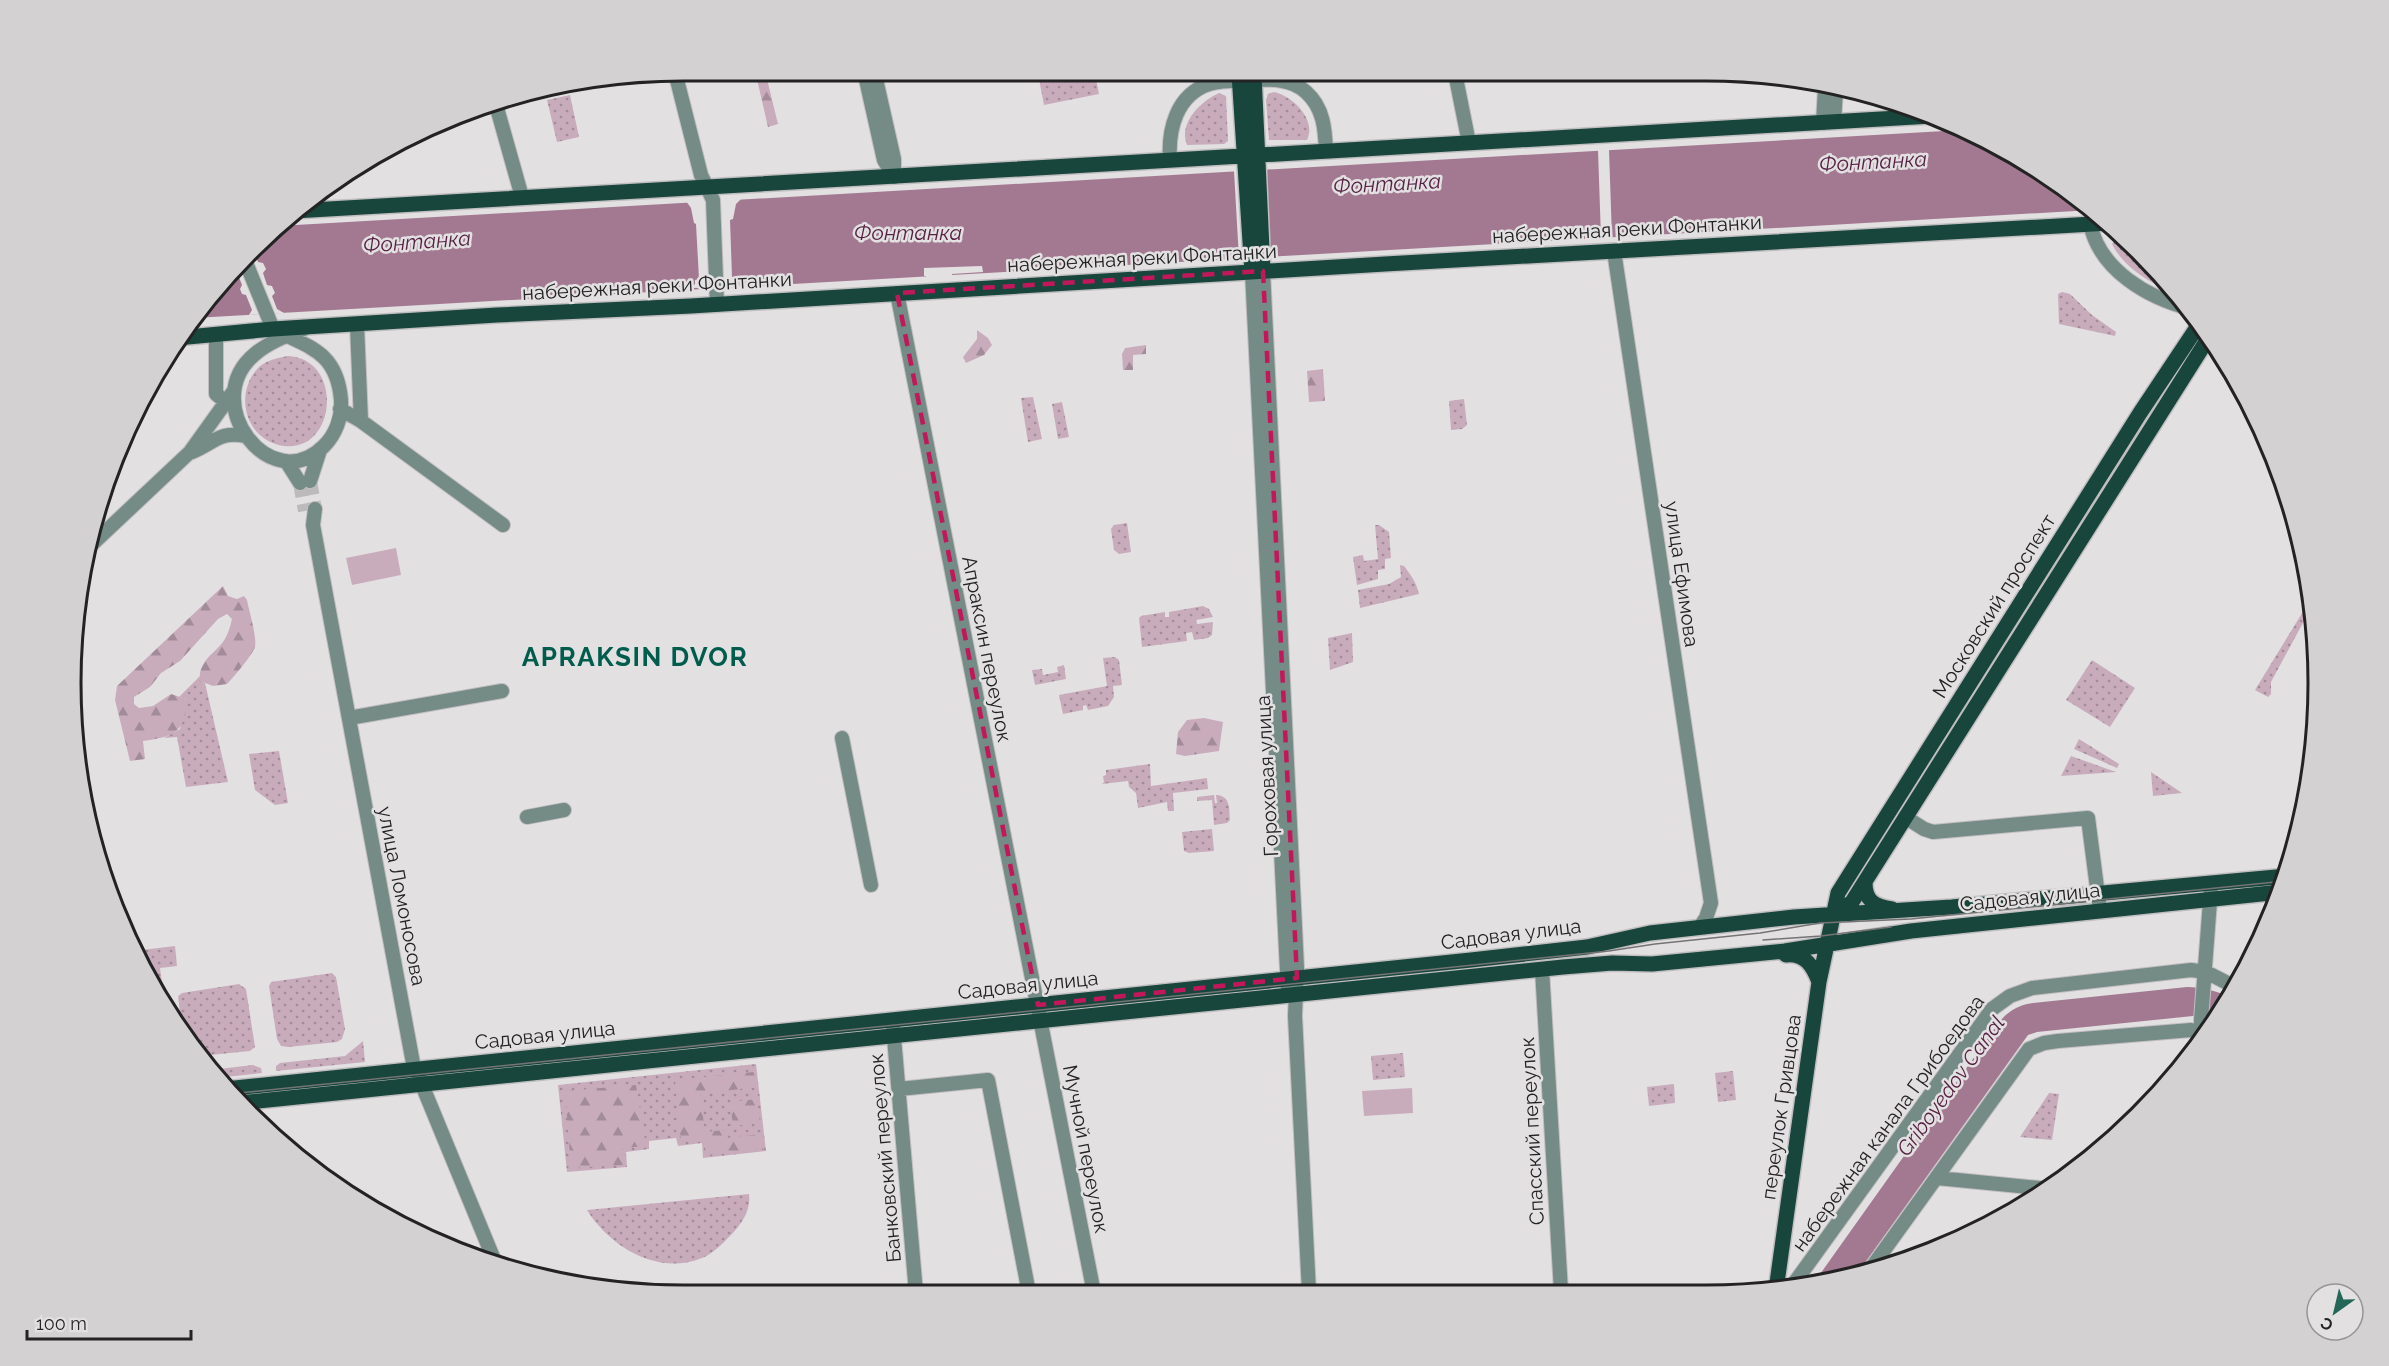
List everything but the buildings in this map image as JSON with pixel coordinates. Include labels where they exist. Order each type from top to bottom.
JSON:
[{"type":"main road","points":[[1246,81],[1257,265]]},
{"type":"main road","points":[[311,210],[522,197],[710,194],[894,177],[1170,160],[1251,163],[1326,152],[1911,117]]},
{"type":"main road","name":"набережная реки Фонтанки","points":[[191,337],[279,333],[311,326],[717,305],[897,293],[1257,265],[1614,251],[2094,223]]},
{"type":"main road","name":"Московский проспект","points":[[1830,930],[1838,893],[2134,423],[2194,331]]},
{"type":"main road","name":"Московский проспект","points":[[1830,930],[1865,882],[2204,345]]},
{"type":"main road","name":"Садовая улица","points":[[237,1088],[892,1020],[1039,1013],[1292,995],[1542,969],[1612,963],[1653,964],[1785,951],[1830,930],[1902,911],[2276,877]]},
{"type":"main road","points":[[1865,882],[1866,896],[1874,904],[1902,911]]},
{"type":"main road","name":"Садовая улица","points":[[250,1102],[894,1036],[1039,1013],[1292,978],[1587,947],[1650,933],[1794,917],[1830,930],[1911,931],[2270,893]]},
{"type":"main road","name":"переулок Гривцова","points":[[1777,1281],[1819,982],[1830,930]]},
{"type":"main road","points":[[1758,953],[1771,957],[1793,954],[1804,958],[1812,967],[1819,982]]},
{"type":"street","points":[[676,81],[701,175],[710,194],[717,305]]},
{"type":"street","points":[[866,81],[884,160],[894,177]]},
{"type":"street","points":[[876,81],[894,159],[894,177]]},
{"type":"street","points":[[1170,160],[1172,128],[1181,105],[1197,89],[1225,81]]},
{"type":"street","points":[[1285,81],[1297,85],[1314,101],[1323,118],[1326,152]]},
{"type":"street","points":[[1457,81],[1469,143]]},
{"type":"street","points":[[1826,94],[1829,122]]},
{"type":"street","points":[[1829,122],[1835,96]]},
{"type":"street","points":[[498,110],[522,197]]},
{"type":"street","points":[[2090,223],[2093,237],[2103,254],[2126,278],[2172,303]]},
{"type":"street","name":"улица Ефимова","points":[[1614,251],[1711,903]]},
{"type":"street","name":"Гороховая улица","points":[[1257,265],[1292,978],[1304,1285]]},
{"type":"street","points":[[248,267],[266,314],[279,333],[315,348],[329,364],[337,383],[340,409],[335,431],[320,450],[305,482],[286,461]]},
{"type":"street","name":"Апраксин переулок","points":[[897,293],[1039,1013]]},
{"type":"street","points":[[357,324],[361,421]]},
{"type":"street","points":[[100,537],[190,453],[230,397],[240,373],[251,357],[279,333]]},
{"type":"street","points":[[216,335],[216,394],[230,397]]},
{"type":"street","points":[[340,409],[360,392]]},
{"type":"street","points":[[230,397],[235,416],[245,436],[262,452],[286,461],[303,460],[320,450]]},
{"type":"street","points":[[340,409],[361,421],[503,525]]},
{"type":"street","points":[[190,453],[223,435],[245,436]]},
{"type":"street","name":"улица Ломоносова","points":[[310,510],[413,1062],[492,1254]]},
{"type":"street","points":[[349,718],[502,691]]},
{"type":"street","points":[[842,738],[870,885]]},
{"type":"street","points":[[527,817],[564,810]]},
{"type":"street","points":[[1905,817],[1933,832],[2088,818],[2100,911]]},
{"type":"street","points":[[2202,1024],[2211,883]]},
{"type":"street","points":[[1711,903],[1722,917],[1733,924]]},
{"type":"street","points":[[1700,927],[1711,903]]},
{"type":"street","name":"Спасский переулок","points":[[1542,969],[1561,1285]]},
{"type":"street","name":"набережная канала Грибоедова","points":[[1798,1278],[1992,1009],[2010,996],[2032,988],[2191,970],[2206,972],[2227,983]]},
{"type":"street","name":"Гороховая улица","points":[[1292,995],[1309,1285]]},
{"type":"street","name":"Мучной переулок","points":[[1039,1013],[1092,1285]]},
{"type":"street","name":"Банковский переулок","points":[[892,1020],[915,1285]]},
{"type":"street","points":[[1877,1260],[2029,1049],[2036,1045],[2058,1041],[2198,1030]]},
{"type":"street","points":[[899,1089],[988,1080],[1027,1285]]},
{"type":"street","points":[[1937,1178],[2034,1187]]},
{"type":"highlighted area","points":[[1263,271],[1297,978],[1038,1005],[897,293]]},
{"type":"green space","points":[[757,81],[767,81],[778,124],[768,127]]},
{"type":"green space","points":[[1039,81],[1096,81],[1099,94],[1044,105]]},
{"type":"green space","points":[[1274,92],[1289,98],[1306,117],[1309,125],[1307,140],[1269,140],[1266,100],[1268,94]]},
{"type":"green space","points":[[1219,93],[1226,96],[1228,141],[1224,144],[1187,145],[1185,137],[1188,121],[1205,101]]},
{"type":"green space","points":[[570,95],[579,137],[557,142],[547,100]]},
{"type":"green space","points":[[2114,241],[2159,286],[2131,268],[2112,244]]},
{"type":"green space","points":[[2062,292],[2070,294],[2092,315],[2116,332],[2115,336],[2059,324],[2058,294]]},
{"type":"green space","points":[[977,330],[988,338],[992,345],[984,355],[966,363],[963,357],[977,339]]},
{"type":"green space","points":[[1146,345],[1146,354],[1133,355],[1133,370],[1123,370],[1122,354],[1125,348]]},
{"type":"green space","points":[[288,356],[306,361],[318,372],[325,387],[327,404],[323,421],[315,435],[302,444],[284,446],[260,436],[247,415],[245,403],[250,379],[258,368],[268,361]]},
{"type":"green space","points":[[1323,369],[1325,401],[1309,402],[1307,371]]},
{"type":"green space","points":[[1033,397],[1042,439],[1028,442],[1021,398]]},
{"type":"green space","points":[[1464,399],[1467,425],[1462,429],[1451,430],[1449,401]]},
{"type":"green space","points":[[1062,402],[1069,437],[1058,439],[1052,404]]},
{"type":"green space","points":[[1127,523],[1131,552],[1119,554],[1114,550],[1111,529],[1114,525]]},
{"type":"green space","points":[[1375,525],[1389,532],[1391,558],[1385,559],[1385,569],[1378,570],[1378,579],[1357,585],[1353,557],[1363,555],[1364,561],[1378,559]]},
{"type":"green space","points":[[396,548],[401,575],[352,585],[346,558]]},
{"type":"green space","points":[[1400,565],[1404,566],[1411,576],[1419,594],[1360,608],[1358,590],[1389,584],[1401,577]]},
{"type":"green space","points":[[223,586],[228,596],[237,599],[244,596],[247,600],[255,637],[254,650],[227,684],[213,686],[200,681],[201,668],[225,639],[232,619],[227,614],[218,619],[180,661],[161,673],[150,687],[134,697],[134,704],[139,708],[153,706],[171,694],[186,699],[186,710],[181,726],[176,731],[170,735],[143,741],[145,759],[130,761],[115,700],[117,686]]},
{"type":"green space","points":[[1203,606],[1209,609],[1213,617],[1196,620],[1197,624],[1213,622],[1212,635],[1208,638],[1194,640],[1192,632],[1186,633],[1187,641],[1142,647],[1139,618],[1141,616],[1165,612],[1165,617],[1169,617],[1169,612]]},
{"type":"green space","points":[[2304,610],[2305,620],[2271,682],[2271,694],[2268,697],[2255,690]]},
{"type":"green space","points":[[1352,633],[1353,662],[1330,670],[1328,638]]},
{"type":"green space","points":[[1115,657],[1119,660],[1122,685],[1113,686],[1114,697],[1108,706],[1088,710],[1086,705],[1083,706],[1083,710],[1063,714],[1059,695],[1107,686],[1103,658]]},
{"type":"green space","points":[[2092,660],[2135,688],[2110,727],[2066,700]]},
{"type":"green space","points":[[1064,665],[1066,679],[1035,685],[1032,670],[1042,669],[1043,675],[1058,672],[1057,667]]},
{"type":"green space","points":[[200,676],[200,681],[205,683],[228,782],[186,787],[177,737],[164,738],[180,729],[186,699],[179,697]]},
{"type":"green space","points":[[1204,718],[1223,722],[1219,751],[1185,756],[1176,754],[1178,732],[1187,720]]},
{"type":"green space","points":[[2079,739],[2119,764],[2117,768],[2074,749]]},
{"type":"green space","points":[[279,751],[288,803],[275,805],[255,790],[249,754]]},
{"type":"green space","points":[[2071,756],[2116,772],[2061,776]]},
{"type":"green space","points":[[1150,764],[1151,786],[1207,778],[1208,789],[1173,793],[1174,811],[1168,811],[1167,802],[1138,808],[1136,793],[1129,787],[1128,781],[1102,784],[1106,770]]},
{"type":"green space","points":[[2151,772],[2182,793],[2153,796]]},
{"type":"green space","points":[[1214,795],[1215,803],[1217,803],[1216,795],[1227,800],[1230,820],[1227,823],[1214,825],[1212,800],[1197,801],[1197,797]]},
{"type":"green space","points":[[1212,829],[1214,851],[1189,853],[1184,851],[1182,832]]},
{"type":"green space","points":[[175,946],[177,966],[160,968],[162,984],[162,984],[143,950]]},
{"type":"green space","points":[[332,973],[336,977],[345,1029],[342,1039],[337,1042],[281,1046],[277,1039],[269,986],[271,982]]},
{"type":"green space","points":[[239,984],[246,989],[255,1047],[250,1051],[210,1055],[180,1014],[178,996],[182,993]]},
{"type":"green space","points":[[363,1041],[365,1062],[276,1071],[276,1066],[280,1063],[345,1056]]},
{"type":"green space","points":[[1403,1053],[1405,1077],[1373,1080],[1371,1056]]},
{"type":"green space","points":[[756,1064],[766,1151],[703,1158],[702,1143],[678,1146],[676,1138],[649,1141],[649,1149],[626,1152],[627,1167],[567,1172],[558,1085]]},
{"type":"green space","points":[[253,1065],[261,1068],[262,1073],[227,1077],[221,1069]]},
{"type":"green space","points":[[1733,1071],[1736,1100],[1718,1102],[1715,1073]]},
{"type":"green space","points":[[754,1072],[756,1087],[700,1094],[705,1132],[724,1130],[726,1138],[761,1134],[763,1150],[706,1155],[704,1140],[681,1142],[675,1080]]},
{"type":"green space","points":[[1674,1084],[1675,1103],[1649,1106],[1647,1087]]},
{"type":"green space","points":[[636,1085],[646,1146],[622,1148],[623,1165],[571,1168],[565,1091]]},
{"type":"green space","points":[[1412,1088],[1413,1113],[1364,1116],[1362,1091]]},
{"type":"green space","points":[[2049,1093],[2059,1094],[2052,1140],[2020,1137]]},
{"type":"green space","points":[[757,1099],[760,1123],[733,1126],[730,1102]]},
{"type":"green space","points":[[749,1194],[749,1206],[745,1216],[731,1235],[710,1254],[685,1263],[669,1263],[637,1255],[608,1236],[587,1210]]},
{"type":"water","name":"Фонтанка","points":[[1945,131],[2007,162],[2040,182],[2079,211],[205,317],[257,257],[292,225]]},
{"type":"water","name":"Griboyedov Canal","points":[[2187,987],[2221,993],[2205,1020],[2193,1016],[2037,1032],[2028,1035],[1865,1263],[1821,1273],[2006,1014],[2033,1003]]},
{"type":"pier","points":[[1598,150],[1609,150],[1612,238],[1601,238]]},
{"type":"pier","points":[[1266,170],[1270,258],[1239,259],[1234,171]]},
{"type":"pier","points":[[741,199],[736,204],[733,219],[730,220],[732,277],[737,277],[739,286],[744,287],[691,288],[695,280],[699,279],[696,224],[686,201]]},
{"type":"pier","points":[[257,258],[266,269],[263,273],[267,285],[272,286],[275,293],[272,296],[277,309],[284,313],[249,315],[252,310],[246,295],[242,294],[240,289],[242,285],[239,277]]},
{"type":"pier","points":[[982,266],[983,272],[952,274],[953,278],[927,280],[924,276],[924,268]]},
{"type":"tunnel","points":[[310,481],[315,509]]},
{"type":"tunnel","points":[[300,483],[305,511]]},
{"type":"tram line","points":[[242,1093],[1609,951],[1760,933],[1820,923],[1911,919],[2274,882]]},
{"type":"tram line","points":[[1763,940],[1821,936],[1891,927]]},
{"type":"district","name":"APRAKSIN DVOR","points":[[635,657]]}]
